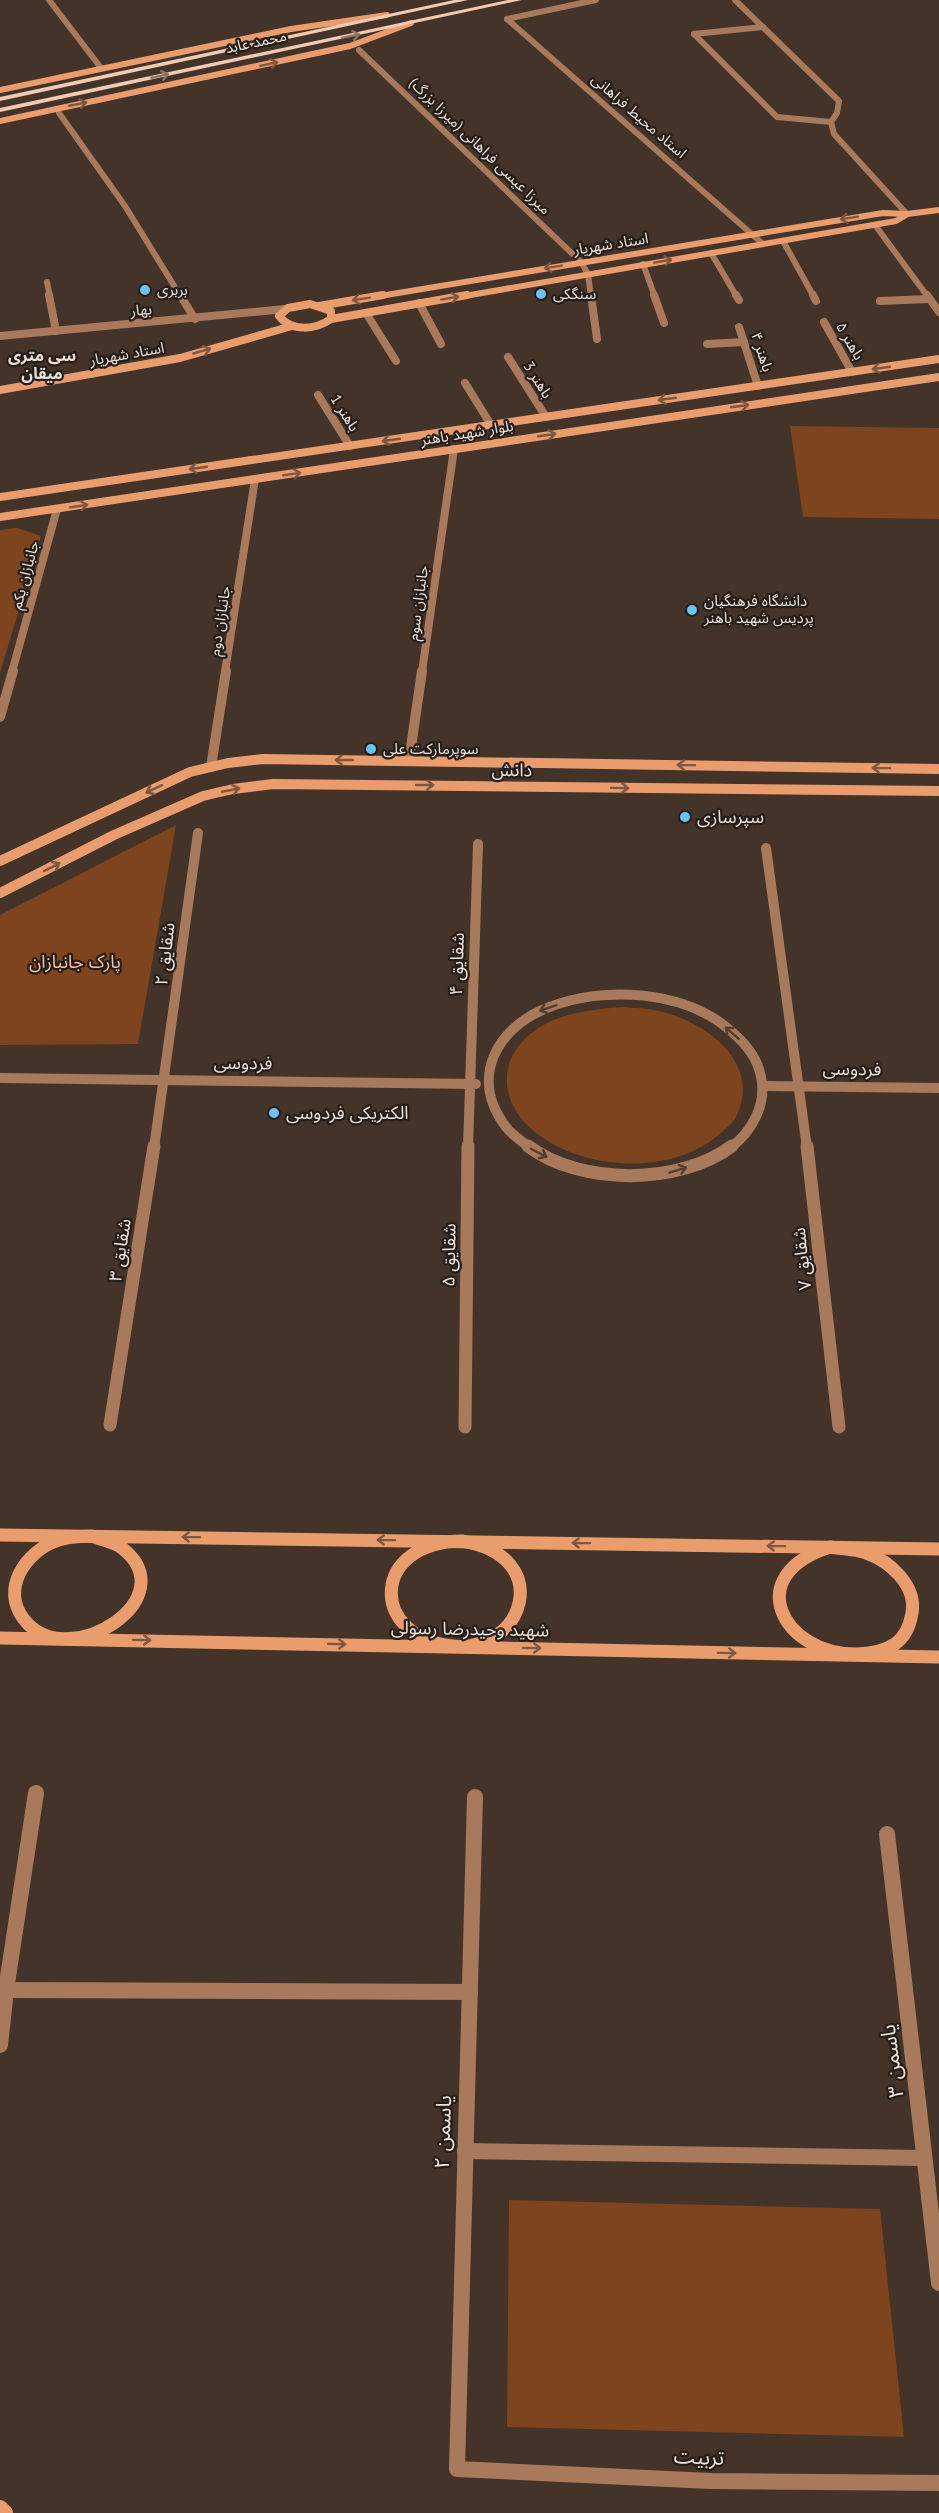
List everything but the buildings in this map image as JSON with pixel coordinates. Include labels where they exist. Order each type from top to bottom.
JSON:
[{"type":"main road","name":"محمد عابد","points":[[0,99],[464,0]]},
{"type":"main road","points":[[476,0],[488,6]]},
{"type":"main road","name":"محمد عابد","points":[[0,110],[518,0]]},
{"type":"street","points":[[49,0],[101,68]]},
{"type":"street","name":"استاد محیط فراهانی","points":[[596,0],[507,18],[763,244]]},
{"type":"street","points":[[735,0],[839,101],[837,113],[831,122],[834,134],[907,214]]},
{"type":"street","points":[[0,90],[291,29],[394,14]]},
{"type":"street","points":[[0,121],[350,46],[411,23]]},
{"type":"street","points":[[763,27],[694,34],[777,117],[831,122]]},
{"type":"street","name":"میرزا عیسی فراهانی (میرزا بزرگ)","points":[[359,50],[581,262],[588,274]]},
{"type":"street","points":[[59,113],[125,206],[195,320]]},
{"type":"street","name":"استاد شهریار","points":[[285,309],[301,304],[319,306],[884,213],[907,214],[939,210]]},
{"type":"street","name":"استاد شهریار","points":[[0,390],[180,358],[292,326],[310,327],[331,319],[419,303],[875,225],[896,221],[907,214]]},
{"type":"street","points":[[875,225],[939,312]]},
{"type":"street","points":[[783,241],[816,301]]},
{"type":"street","points":[[711,253],[739,300]]},
{"type":"street","points":[[643,264],[664,323]]},
{"type":"street","points":[[588,274],[597,339]]},
{"type":"street","points":[[47,282],[56,331]]},
{"type":"street","points":[[880,302],[929,299]]},
{"type":"street","points":[[419,303],[441,344]]},
{"type":"street","points":[[319,306],[330,311],[331,319]]},
{"type":"street","points":[[285,309],[279,316],[285,323],[292,326]]},
{"type":"street","name":"بهار","points":[[0,336],[195,320],[285,309]]},
{"type":"street","points":[[366,313],[396,361]]},
{"type":"street","name":"باهنر ۵","points":[[824,322],[852,372]]},
{"type":"street","name":"باهنر ۴","points":[[739,327],[758,386]]},
{"type":"street","points":[[707,344],[744,342]]},
{"type":"street","name":"باهنر 3","points":[[508,357],[546,417]]},
{"type":"street","name":"بلوار شهید باهنر","points":[[0,497],[939,359]]},
{"type":"street","name":"بلوار شهید باهنر","points":[[0,518],[939,377]]},
{"type":"street","points":[[465,383],[491,425]]},
{"type":"street","name":"باهنر 1","points":[[318,395],[350,446]]},
{"type":"street","name":"جانبازان سوم","points":[[409,761],[454,449]]},
{"type":"street","name":"جانبازان دوم","points":[[211,767],[255,479]]},
{"type":"street","name":"جانبازان یکم","points":[[0,717],[57,509]]},
{"type":"street","name":"دانش","points":[[0,861],[190,772],[263,759],[939,769]]},
{"type":"street","name":"دانش","points":[[0,893],[114,835],[203,796],[263,785],[939,791]]},
{"type":"street","name":"شقایق ۲","points":[[165,1080],[198,833]]},
{"type":"street","name":"شقایق ۴","points":[[469,1084],[478,844]]},
{"type":"street","name":"شقایق ۷","points":[[766,848],[800,1086],[839,1427]]},
{"type":"street","points":[[618,994],[661,998],[700,1011],[733,1031],[755,1057],[764,1086],[759,1115],[740,1141],[708,1161],[666,1174],[620,1176],[575,1168],[535,1152],[506,1128],[489,1100],[486,1084],[491,1057],[509,1032],[539,1011],[576,999],[618,994]]},
{"type":"street","name":"فردوسی","points":[[0,1077],[486,1084]]},
{"type":"street","name":"شقایق ۳","points":[[110,1425],[165,1080]]},
{"type":"street","name":"شقایق ۵","points":[[465,1427],[469,1084]]},
{"type":"street","name":"فردوسی","points":[[764,1086],[939,1088]]},
{"type":"street","points":[[0,1535],[462,1540],[939,1549]]},
{"type":"street","points":[[92,1536],[111,1540],[128,1550],[138,1565],[142,1581],[138,1599],[127,1615],[111,1628],[90,1636],[68,1639],[48,1635],[31,1627],[19,1615],[13,1599],[14,1583],[21,1566],[34,1553],[52,1542],[71,1537],[92,1536]]},
{"type":"street","points":[[462,1540],[483,1545],[501,1554],[514,1568],[520,1585],[521,1602],[514,1619],[500,1633],[482,1642],[460,1646],[438,1645],[418,1637],[403,1625],[393,1609],[390,1592],[394,1574],[405,1560],[421,1548],[441,1542],[462,1540]]},
{"type":"street","points":[[830,1547],[851,1547],[873,1553],[892,1564],[907,1579],[914,1597],[915,1615],[908,1632],[895,1645],[875,1654],[853,1656],[830,1653],[809,1644],[793,1629],[782,1612],[779,1594],[783,1577],[793,1563],[809,1552],[830,1547]]},
{"type":"street","name":"شهید وحیدرضا رسولی","points":[[0,1638],[939,1657]]},
{"type":"street","points":[[0,2044],[36,1793]]},
{"type":"street","name":"یاسمن ۲","points":[[457,2469],[475,1797]]},
{"type":"street","name":"یاسمن ۳","points":[[886,1834],[939,2283]]},
{"type":"street","points":[[6,1990],[470,1992]]},
{"type":"street","points":[[465,2151],[924,2158]]},
{"type":"street","name":"تربیت","points":[[457,2469],[711,2481],[939,2483]]},
{"type":"street","points":[[0,2508],[4,2513]]},
{"type":"green space","points":[[790,426],[939,428],[939,519],[803,517]]},
{"type":"green space","points":[[17,528],[41,536],[0,673],[0,530]]},
{"type":"green space","name":"پارک جانبازان","points":[[176,825],[138,1044],[0,1045],[0,915]]},
{"type":"green space","points":[[622,1007],[659,1011],[695,1025],[726,1048],[736,1064],[742,1080],[742,1099],[735,1119],[703,1146],[659,1161],[634,1164],[610,1162],[563,1149],[543,1138],[526,1124],[514,1108],[508,1091],[507,1074],[512,1058],[521,1043],[536,1030],[564,1016]]},
{"type":"green space","points":[[509,2200],[880,2209],[904,2437],[507,2427]]},
{"type":"place","name":"بربری","points":[[145,290]]},
{"type":"place","name":"سنگکی","points":[[541,294]]},
{"type":"place","name":"دانشگاه فرهنگیان پردیس شهید باهنر","points":[[692,610]]},
{"type":"place","name":"سوپرمارکت علی","points":[[371,749]]},
{"type":"place","name":"سپرسازی","points":[[685,817]]},
{"type":"place","name":"الکتریکی فردوسی","points":[[274,1113]]},
{"type":"district","name":"سی متری میقان","points":[[42,364]]}]
